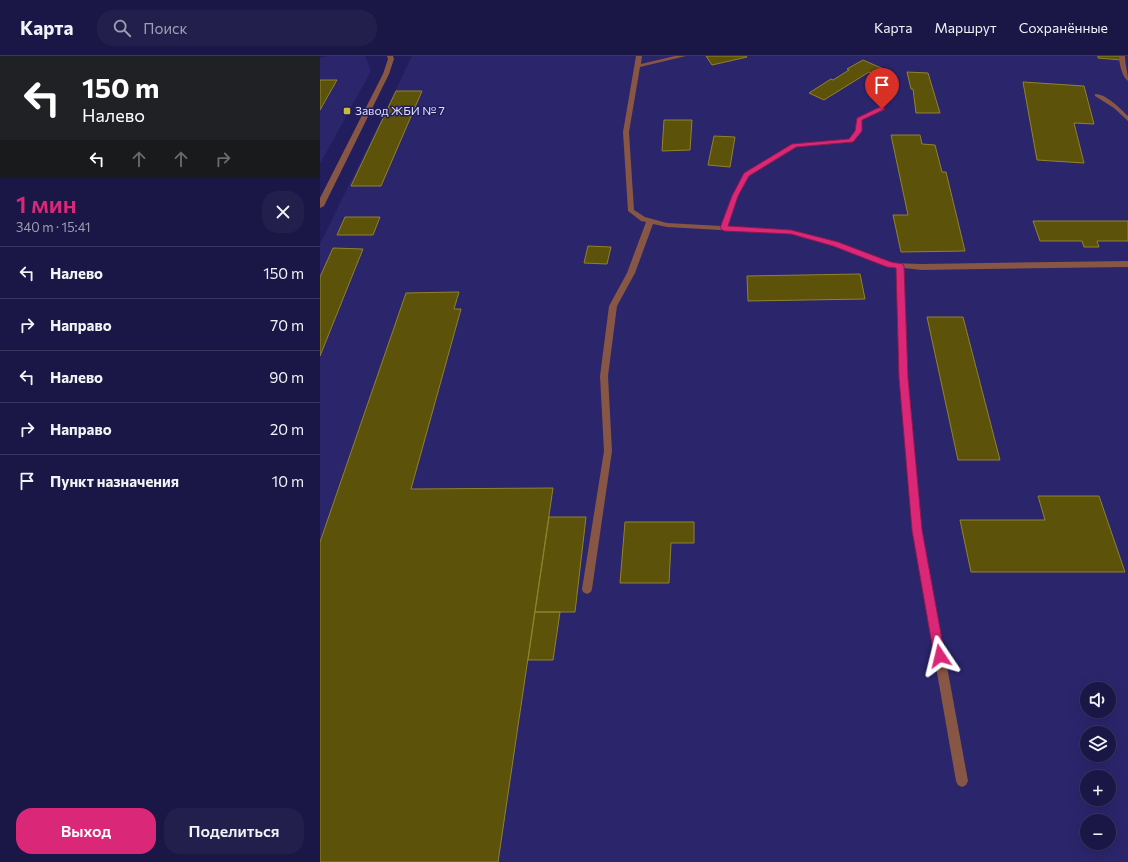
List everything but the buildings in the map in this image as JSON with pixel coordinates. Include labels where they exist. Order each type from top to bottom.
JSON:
[{"type":"street","points":[[320,206],[386,74],[391,59],[390,56]]},
{"type":"lane","points":[[639,56],[626,132],[631,211],[643,219],[667,225],[791,232],[835,244],[890,265],[900,266],[1128,264]]},
{"type":"lane","points":[[637,66],[683,56]]},
{"type":"lane","points":[[1122,56],[1122,62],[1128,79]]},
{"type":"lane","points":[[1097,95],[1116,107],[1126,116],[1128,109]]},
{"type":"lane","points":[[724,228],[735,196],[746,175],[794,145],[851,141],[859,131],[859,119],[882,109]]},
{"type":"lane","points":[[587,589],[608,451],[604,376],[613,306],[631,273],[650,221]]},
{"type":"lane","points":[[900,266],[904,378],[917,530],[962,781]]},
{"type":"shaded area","points":[[328,56],[365,56],[371,71],[320,164],[320,58]]},
{"type":"shaded area","points":[[412,56],[1128,56],[1128,862],[320,862],[320,244]]},
{"type":"place","name":"Завод ЖБИ № 7","points":[[347,111]]},
{"type":"route","points":[[882,109],[859,119],[859,131],[851,141],[794,145],[746,175],[735,196],[724,228],[791,232],[835,244],[890,265],[900,266],[904,378],[917,530],[940,656]]}]
